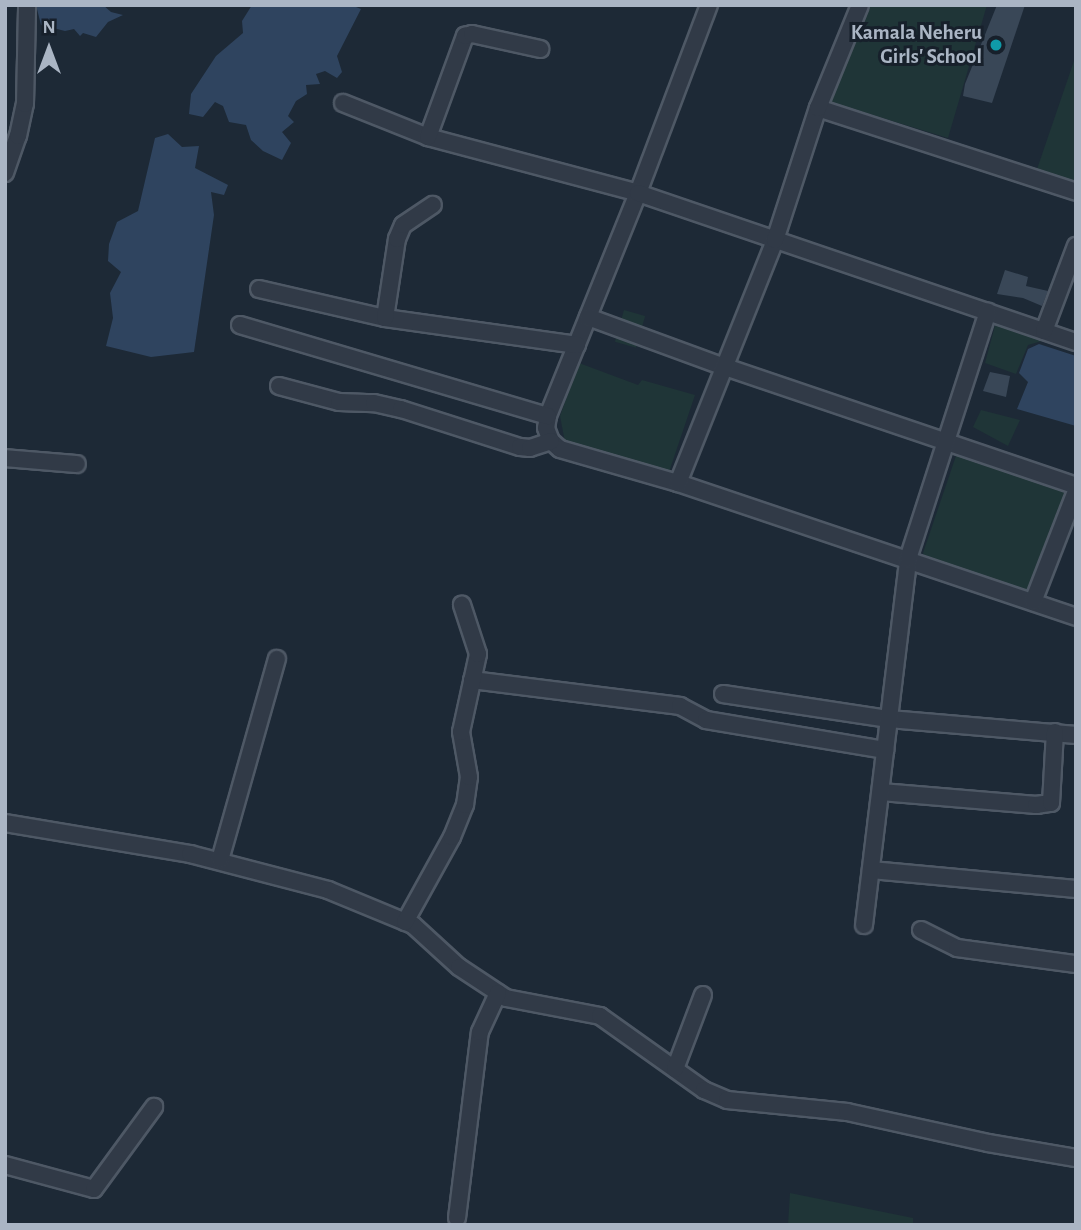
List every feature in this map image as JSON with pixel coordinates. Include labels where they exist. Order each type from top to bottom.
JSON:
[{"type":"street","points":[[5,173],[18,136],[25,104],[27,5]]},
{"type":"street","points":[[709,5],[638,193],[548,416],[546,428],[551,441],[560,449],[678,484],[1076,617]]},
{"type":"street","points":[[678,484],[775,240],[818,108],[860,5]]},
{"type":"street","points":[[428,136],[465,36],[472,34],[540,49]]},
{"type":"street","points":[[343,103],[428,136],[638,193],[1076,342]]},
{"type":"street","points":[[818,108],[1076,192]]},
{"type":"street","points":[[385,318],[397,239],[403,225],[433,205]]},
{"type":"street","points":[[1044,331],[1076,246]]},
{"type":"street","points":[[259,289],[385,318],[577,345]]},
{"type":"street","points":[[864,925],[908,559],[988,312]]},
{"type":"street","points":[[588,317],[1076,488],[1033,602]]},
{"type":"street","points":[[240,326],[548,416]]},
{"type":"street","points":[[279,386],[339,402],[374,403],[401,409],[520,447],[530,448],[551,441]]},
{"type":"street","points":[[5,458],[77,464]]},
{"type":"street","points":[[405,922],[452,837],[465,805],[469,777],[461,732],[478,646],[462,605]]},
{"type":"street","points":[[220,860],[277,659]]},
{"type":"street","points":[[472,680],[680,706],[706,720],[886,750]]},
{"type":"street","points":[[723,694],[889,719],[1076,735]]},
{"type":"street","points":[[881,792],[1036,805],[1051,803],[1055,732]]},
{"type":"street","points":[[5,823],[220,860],[316,885],[414,925],[459,967],[512,1000],[582,1010],[600,1016],[704,1090],[727,1100],[848,1112],[988,1143],[1076,1158]]},
{"type":"street","points":[[871,870],[1076,889]]},
{"type":"street","points":[[921,930],[957,948],[1076,964]]},
{"type":"street","points":[[457,1218],[480,1032],[498,993]]},
{"type":"street","points":[[675,1069],[704,995]]},
{"type":"street","points":[[5,1166],[94,1189],[154,1107]]},
{"type":"green space","points":[[866,5],[987,5],[948,138],[830,102]]},
{"type":"green space","points":[[1076,55],[1076,186],[1036,172]]},
{"type":"green space","points":[[624,310],[645,316],[636,348],[615,342]]},
{"type":"green space","points":[[996,322],[1042,341],[1028,345],[1016,374],[985,363]]},
{"type":"green space","points":[[579,363],[638,385],[642,380],[695,395],[668,475],[565,442],[560,416]]},
{"type":"green space","points":[[981,410],[1020,420],[1008,446],[973,427]]},
{"type":"green space","points":[[960,444],[1075,487],[1030,598],[927,564],[923,553]]},
{"type":"green space","points":[[790,1193],[913,1218],[913,1225],[788,1225]]},
{"type":"water","points":[[36,5],[103,5],[111,12],[123,15],[108,22],[96,37],[83,33],[80,36],[74,29],[65,31],[41,25]]},
{"type":"water","points":[[252,5],[351,5],[361,9],[337,56],[342,72],[337,78],[325,71],[316,74],[320,84],[306,85],[307,94],[296,101],[288,116],[294,122],[282,132],[291,143],[282,160],[263,151],[251,140],[246,125],[229,122],[223,106],[215,102],[203,117],[189,114],[191,94],[216,56],[243,33],[242,21]]},
{"type":"water","points":[[168,134],[182,147],[199,146],[195,168],[228,185],[224,195],[211,192],[214,215],[194,352],[151,357],[106,346],[113,318],[110,293],[121,272],[108,261],[109,244],[117,222],[138,211],[155,138]]},
{"type":"water","points":[[1039,344],[1076,356],[1076,426],[1017,409],[1028,382],[1019,373],[1028,349]]},
{"type":"building","name":"Kamala Neheru Girls' School","points":[[997,5],[1025,5],[992,103],[963,96],[965,84]]},
{"type":"building","points":[[1005,270],[1028,277],[1026,286],[1048,291],[1042,306],[1023,298],[997,294]]},
{"type":"building","points":[[990,372],[1010,376],[1006,397],[983,391]]},
{"type":"place","name":"Kamala Neheru Girls' School","points":[[996,45]]}]
